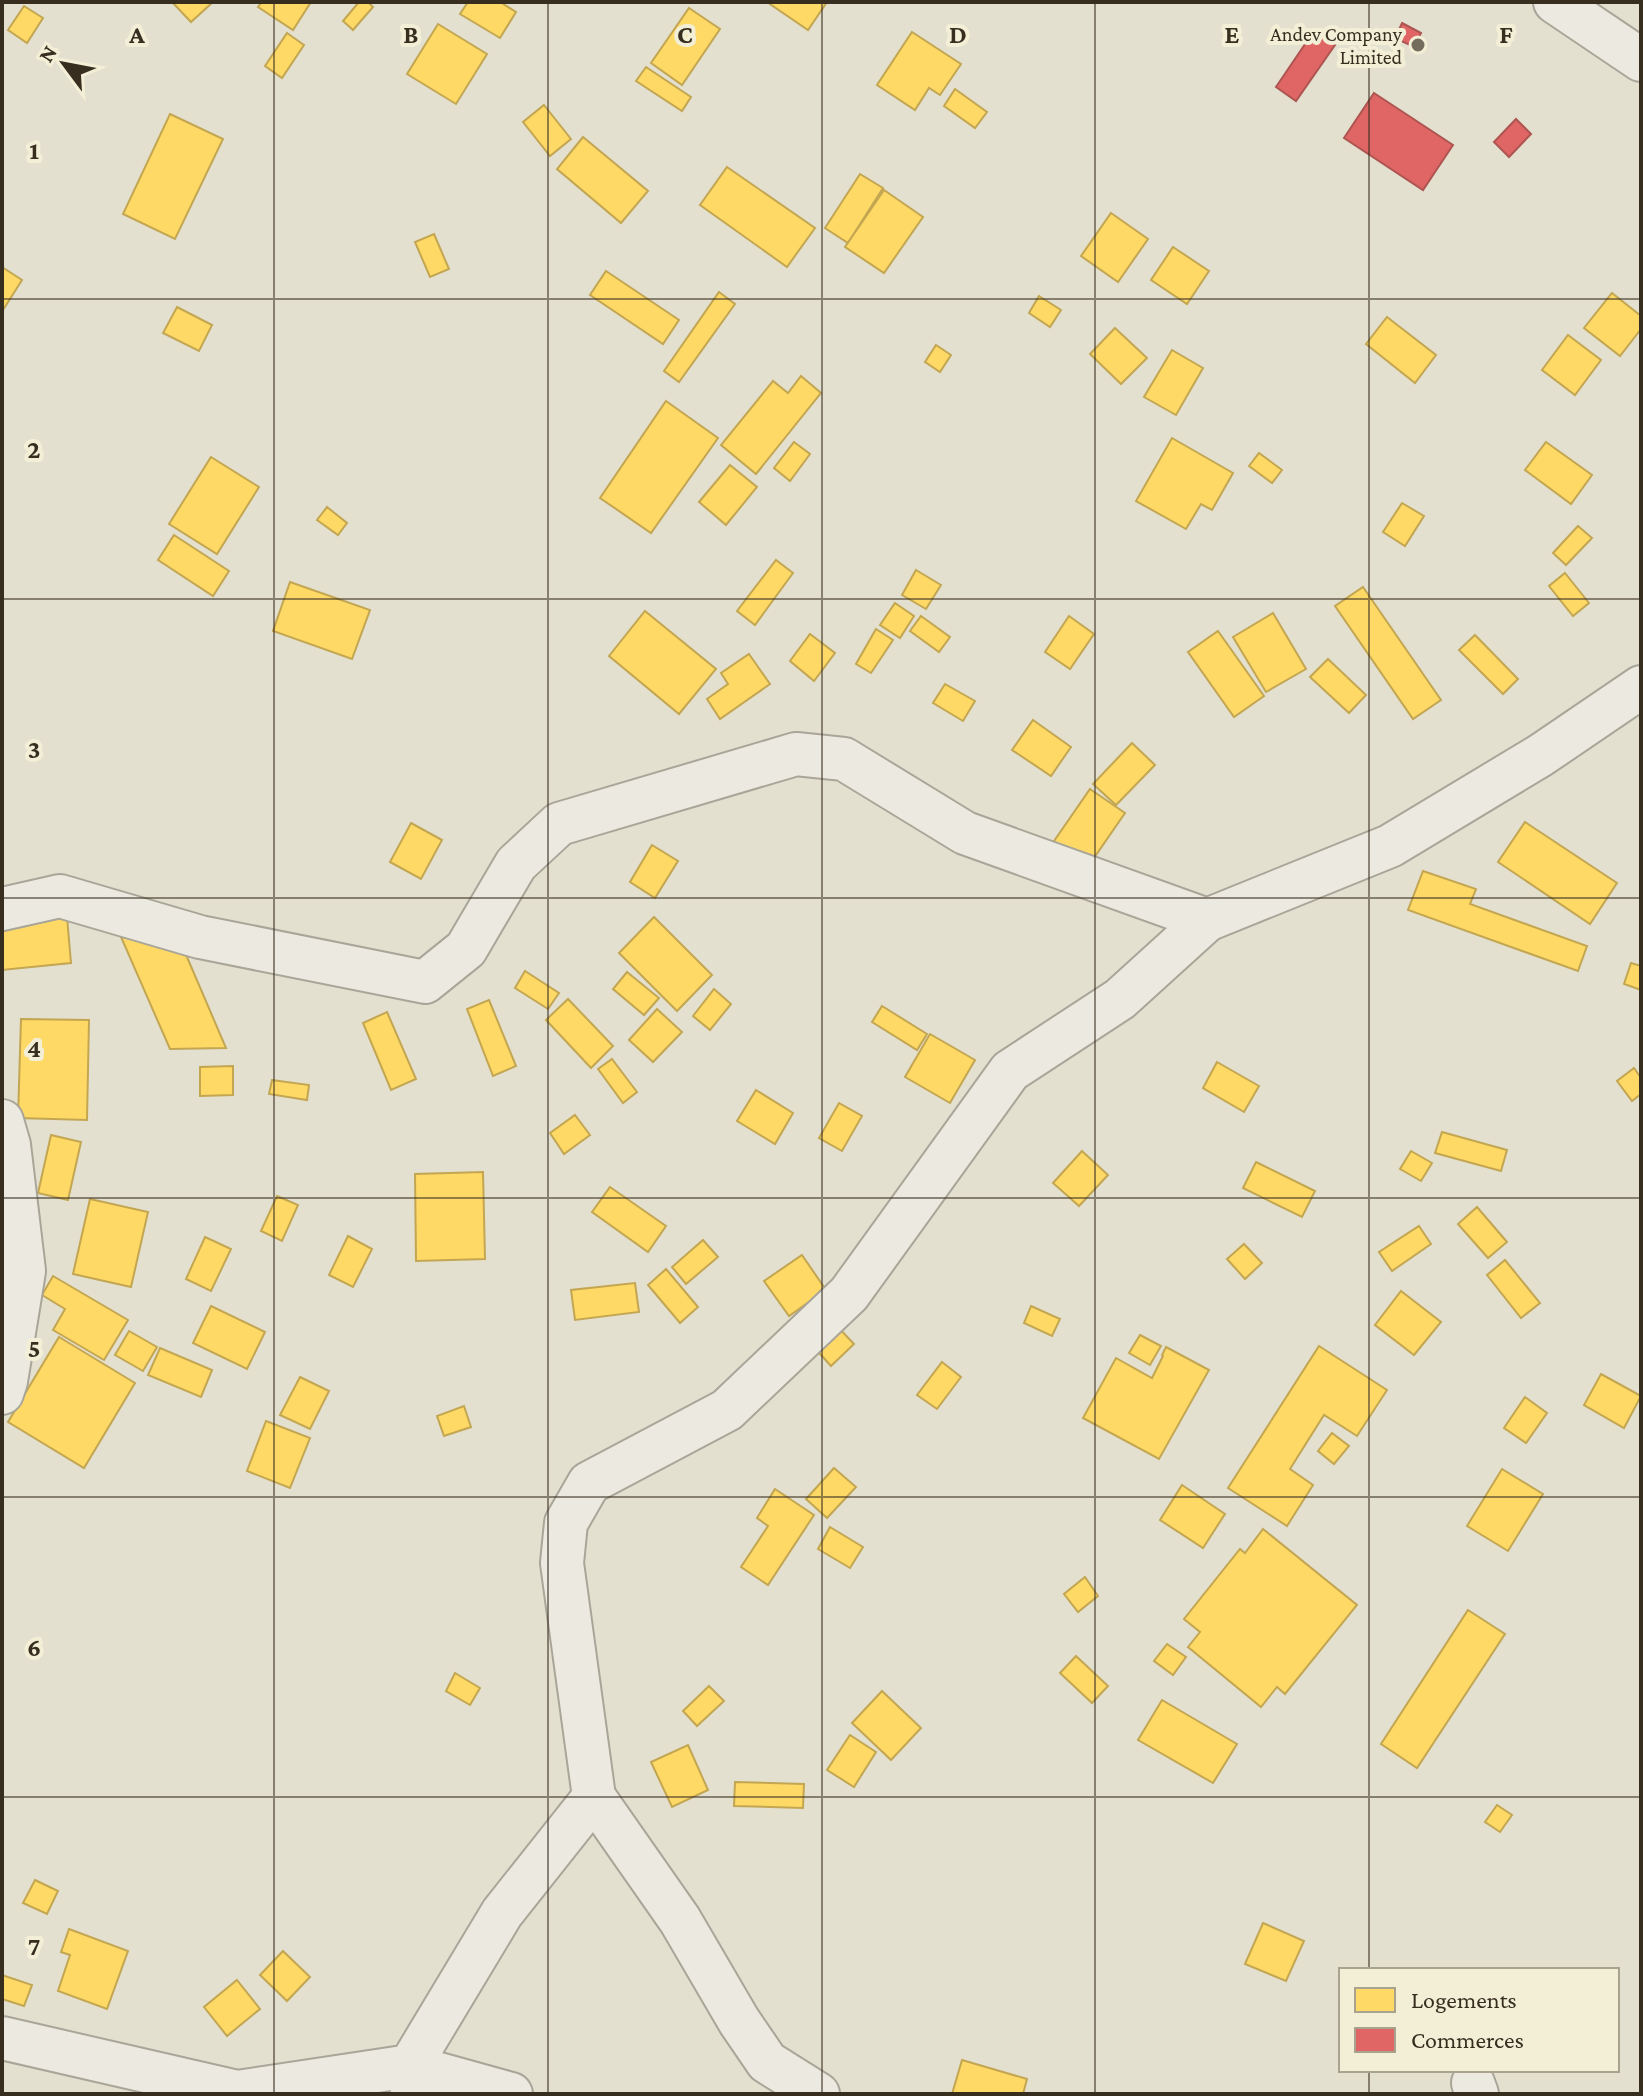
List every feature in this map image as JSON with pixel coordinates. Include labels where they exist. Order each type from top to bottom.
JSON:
[{"type":"street","points":[[1555,2],[1641,60]]},
{"type":"street","points":[[818,2094],[767,2062],[739,2021],[680,1920],[594,1797],[562,1563],[566,1523],[589,1483],[727,1410],[849,1294],[1010,1071],[1120,999],[1207,920],[1390,846],[1541,755],[1641,687]]},
{"type":"street","points":[[2,909],[60,896],[200,937],[425,982],[466,949],[516,864],[559,824],[796,754],[844,759],[965,833],[1207,920]]},
{"type":"street","points":[[2,1121],[9,1145],[24,1271],[2,1393]]},
{"type":"street","points":[[411,2080],[502,1913],[594,1797]]},
{"type":"street","points":[[2,2038],[237,2092],[411,2080],[511,2094]]},
{"type":"building: Logements","points":[[172,2],[213,2],[191,22]]},
{"type":"building: Logements","points":[[262,2],[311,2],[293,30],[258,7]]},
{"type":"building: Logements","points":[[359,2],[368,2],[373,7],[353,30],[343,21]]},
{"type":"building: Logements","points":[[468,2],[500,2],[516,12],[500,38],[460,14]]},
{"type":"building: Logements","points":[[767,2],[827,2],[808,30]]},
{"type":"building: Logements","points":[[24,6],[43,18],[27,43],[8,30]]},
{"type":"building: Logements","points":[[689,8],[720,29],[682,85],[651,63]]},
{"type":"building: Logements","points":[[438,24],[487,54],[456,104],[407,74]]},
{"type":"building: Logements","points":[[912,32],[961,64],[940,95],[929,88],[915,110],[877,85]]},
{"type":"building: Logements","points":[[287,33],[304,45],[282,78],[265,66]]},
{"type":"building: Logements","points":[[646,67],[691,97],[682,111],[636,81]]},
{"type":"building: Logements","points":[[955,89],[987,112],[975,128],[944,106]]},
{"type":"building: Logements","points":[[544,105],[571,139],[550,156],[523,122]]},
{"type":"building: Logements","points":[[170,114],[223,139],[175,239],[123,214]]},
{"type":"building: Logements","points":[[583,137],[648,191],[621,223],[557,169]]},
{"type":"building: Logements","points":[[727,167],[815,228],[787,267],[700,205]]},
{"type":"building: Logements","points":[[860,174],[883,188],[848,243],[825,228]]},
{"type":"building: Logements","points":[[884,190],[923,217],[884,273],[845,247]]},
{"type":"building: Logements","points":[[1111,213],[1148,239],[1118,282],[1081,256]]},
{"type":"building: Logements","points":[[434,234],[449,269],[430,277],[415,242]]},
{"type":"building: Logements","points":[[1173,247],[1209,271],[1187,304],[1151,280]]},
{"type":"building: Logements","points":[[2,267],[22,280],[3,310],[2,309]]},
{"type":"building: Logements","points":[[606,271],[679,320],[663,344],[590,295]]},
{"type":"building: Logements","points":[[719,292],[735,304],[679,382],[664,371]]},
{"type":"building: Logements","points":[[1612,293],[1641,316],[1641,329],[1620,356],[1584,328]]},
{"type":"building: Logements","points":[[1039,296],[1061,310],[1050,327],[1029,313]]},
{"type":"building: Logements","points":[[177,307],[212,325],[199,351],[163,333]]},
{"type":"building: Logements","points":[[1387,317],[1436,355],[1415,383],[1366,344]]},
{"type":"building: Logements","points":[[1115,328],[1147,358],[1121,384],[1090,354]]},
{"type":"building: Logements","points":[[1568,335],[1601,360],[1575,395],[1542,370]]},
{"type":"building: Logements","points":[[936,345],[951,355],[940,372],[925,362]]},
{"type":"building: Logements","points":[[1172,350],[1203,368],[1176,415],[1144,397]]},
{"type":"building: Logements","points":[[801,376],[821,393],[756,474],[721,445],[773,381],[788,393]]},
{"type":"building: Logements","points":[[666,401],[718,438],[651,533],[600,498]]},
{"type":"building: Logements","points":[[1172,438],[1233,473],[1212,510],[1201,504],[1186,529],[1136,501]]},
{"type":"building: Logements","points":[[794,442],[810,454],[790,481],[774,468]]},
{"type":"building: Logements","points":[[1546,442],[1592,475],[1571,504],[1525,470]]},
{"type":"building: Logements","points":[[1259,453],[1282,470],[1272,483],[1249,466]]},
{"type":"building: Logements","points":[[211,457],[259,487],[217,554],[169,524]]},
{"type":"building: Logements","points":[[730,465],[757,487],[726,525],[699,502]]},
{"type":"building: Logements","points":[[1402,503],[1424,516],[1405,546],[1383,532]]},
{"type":"building: Logements","points":[[327,507],[347,523],[338,535],[317,520]]},
{"type":"building: Logements","points":[[1578,526],[1592,538],[1566,565],[1553,553]]},
{"type":"building: Logements","points":[[174,535],[229,571],[213,596],[158,560]]},
{"type":"building: Logements","points":[[776,560],[793,573],[755,625],[737,611]]},
{"type":"building: Logements","points":[[916,570],[941,585],[926,609],[902,595]]},
{"type":"building: Logements","points":[[1565,573],[1589,603],[1573,616],[1549,586]]},
{"type":"building: Logements","points":[[290,582],[370,610],[352,659],[273,631]]},
{"type":"building: Logements","points":[[1363,587],[1441,700],[1413,719],[1335,606]]},
{"type":"building: Logements","points":[[895,603],[914,616],[900,638],[880,625]]},
{"type":"building: Logements","points":[[645,611],[716,669],[679,714],[609,656]]},
{"type":"building: Logements","points":[[1273,613],[1306,669],[1266,692],[1233,637]]},
{"type":"building: Logements","points":[[921,616],[950,637],[939,652],[910,631]]},
{"type":"building: Logements","points":[[1069,616],[1094,634],[1070,669],[1045,652]]},
{"type":"building: Logements","points":[[876,629],[893,640],[871,673],[856,664]]},
{"type":"building: Logements","points":[[1218,631],[1264,696],[1234,717],[1188,652]]},
{"type":"building: Logements","points":[[810,634],[835,653],[814,681],[790,661]]},
{"type":"building: Logements","points":[[1475,635],[1518,679],[1503,694],[1459,650]]},
{"type":"building: Logements","points":[[749,654],[770,684],[720,719],[707,699],[728,684],[721,673]]},
{"type":"building: Logements","points":[[1328,659],[1366,695],[1349,713],[1310,677]]},
{"type":"building: Logements","points":[[945,684],[975,701],[963,721],[933,703]]},
{"type":"building: Logements","points":[[1033,720],[1071,747],[1051,776],[1012,750]]},
{"type":"building: Logements","points":[[1132,743],[1155,765],[1116,805],[1093,784]]},
{"type":"building: Logements","points":[[1090,789],[1125,813],[1087,868],[1052,844]]},
{"type":"building: Logements","points":[[1525,822],[1617,883],[1590,924],[1498,862]]},
{"type":"building: Logements","points":[[411,823],[442,840],[421,879],[390,862]]},
{"type":"building: Logements","points":[[652,845],[678,861],[655,898],[630,882]]},
{"type":"building: Logements","points":[[1423,871],[1476,889],[1470,904],[1587,946],[1578,971],[1408,910]]},
{"type":"building: Logements","points":[[67,917],[71,963],[2,970],[2,923]]},
{"type":"building: Logements","points":[[654,917],[712,975],[677,1011],[619,953]]},
{"type":"building: Logements","points":[[121,937],[181,943],[226,1048],[170,1049]]},
{"type":"building: Logements","points":[[1631,963],[1641,966],[1641,990],[1624,984]]},
{"type":"building: Logements","points":[[525,971],[559,993],[548,1009],[515,988]]},
{"type":"building: Logements","points":[[627,972],[659,998],[644,1015],[613,989]]},
{"type":"building: Logements","points":[[714,989],[731,1004],[710,1030],[693,1016]]},
{"type":"building: Logements","points":[[568,999],[613,1046],[591,1068],[546,1020]]},
{"type":"building: Logements","points":[[489,1000],[516,1066],[493,1076],[467,1009]]},
{"type":"building: Logements","points":[[882,1006],[927,1034],[917,1050],[872,1022]]},
{"type":"building: Logements","points":[[657,1009],[682,1032],[653,1062],[629,1040]]},
{"type":"building: Logements","points":[[387,1012],[416,1079],[391,1090],[363,1023]]},
{"type":"building: Logements","points":[[21,1019],[89,1020],[87,1120],[18,1118]]},
{"type":"building: Logements","points":[[930,1034],[975,1060],[950,1103],[905,1077]]},
{"type":"building: Logements","points":[[612,1059],[637,1092],[623,1103],[598,1069]]},
{"type":"building: Logements","points":[[1217,1062],[1259,1086],[1244,1112],[1203,1088]]},
{"type":"building: Logements","points":[[233,1066],[233,1095],[200,1096],[200,1067]]},
{"type":"building: Logements","points":[[1634,1068],[1641,1078],[1641,1094],[1632,1101],[1617,1081]]},
{"type":"building: Logements","points":[[272,1080],[309,1085],[307,1100],[269,1094]]},
{"type":"building: Logements","points":[[756,1090],[793,1113],[775,1144],[737,1121]]},
{"type":"building: Logements","points":[[839,1103],[862,1116],[842,1151],[819,1138]]},
{"type":"building: Logements","points":[[575,1115],[590,1135],[564,1154],[550,1133]]},
{"type":"building: Logements","points":[[1442,1132],[1507,1150],[1501,1171],[1435,1153]]},
{"type":"building: Logements","points":[[51,1135],[81,1142],[68,1200],[38,1193]]},
{"type":"building: Logements","points":[[1082,1151],[1108,1175],[1079,1206],[1053,1183]]},
{"type":"building: Logements","points":[[1411,1151],[1432,1163],[1421,1181],[1400,1169]]},
{"type":"building: Logements","points":[[1256,1162],[1315,1191],[1302,1217],[1243,1188]]},
{"type":"building: Logements","points":[[483,1172],[485,1259],[416,1261],[415,1174]]},
{"type":"building: Logements","points":[[610,1187],[666,1226],[648,1252],[592,1212]]},
{"type":"building: Logements","points":[[277,1196],[298,1205],[282,1241],[261,1231]]},
{"type":"building: Logements","points":[[90,1199],[148,1212],[131,1287],[73,1274]]},
{"type":"building: Logements","points":[[1477,1207],[1507,1242],[1488,1258],[1458,1224]]},
{"type":"building: Logements","points":[[1419,1226],[1431,1244],[1392,1271],[1379,1252]]},
{"type":"building: Logements","points":[[348,1236],[372,1249],[353,1287],[329,1275]]},
{"type":"building: Logements","points":[[205,1237],[231,1249],[211,1291],[186,1279]]},
{"type":"building: Logements","points":[[703,1240],[718,1257],[686,1284],[672,1267]]},
{"type":"building: Logements","points":[[1244,1244],[1262,1263],[1245,1279],[1227,1259]]},
{"type":"building: Logements","points":[[802,1255],[826,1290],[789,1316],[764,1281]]},
{"type":"building: Logements","points":[[1505,1260],[1540,1303],[1521,1318],[1487,1275]]},
{"type":"building: Logements","points":[[666,1269],[698,1307],[680,1323],[648,1285]]},
{"type":"building: Logements","points":[[53,1276],[128,1320],[104,1360],[53,1330],[65,1309],[42,1295]]},
{"type":"building: Logements","points":[[635,1283],[639,1312],[575,1320],[571,1290]]},
{"type":"building: Logements","points":[[1401,1291],[1441,1322],[1414,1355],[1375,1325]]},
{"type":"building: Logements","points":[[211,1306],[265,1332],[247,1369],[193,1343]]},
{"type":"building: Logements","points":[[1031,1306],[1060,1319],[1052,1336],[1024,1323]]},
{"type":"building: Logements","points":[[836,1325],[854,1344],[831,1366],[813,1346]]},
{"type":"building: Logements","points":[[129,1331],[157,1347],[143,1371],[115,1355]]},
{"type":"building: Logements","points":[[1140,1335],[1161,1346],[1150,1365],[1129,1353]]},
{"type":"building: Logements","points":[[59,1337],[135,1383],[84,1468],[8,1422]]},
{"type":"building: Logements","points":[[1319,1346],[1387,1390],[1357,1436],[1324,1415],[1290,1469],[1313,1485],[1287,1526],[1228,1488]]},
{"type":"building: Logements","points":[[1166,1347],[1209,1370],[1159,1459],[1083,1418],[1116,1358],[1152,1378]]},
{"type":"building: Logements","points":[[160,1348],[212,1370],[201,1397],[148,1375]]},
{"type":"building: Logements","points":[[942,1362],[961,1377],[937,1409],[917,1395]]},
{"type":"building: Logements","points":[[1601,1374],[1641,1396],[1624,1428],[1584,1405]]},
{"type":"building: Logements","points":[[300,1377],[329,1391],[310,1429],[280,1415]]},
{"type":"building: Logements","points":[[1525,1397],[1547,1413],[1526,1443],[1504,1428]]},
{"type":"building: Logements","points":[[464,1406],[471,1427],[444,1436],[437,1416]]},
{"type":"building: Logements","points":[[266,1421],[310,1438],[290,1488],[247,1471]]},
{"type":"building: Logements","points":[[1332,1433],[1349,1446],[1334,1464],[1318,1451]]},
{"type":"building: Logements","points":[[834,1468],[856,1487],[827,1518],[806,1499]]},
{"type":"building: Logements","points":[[1502,1469],[1543,1494],[1508,1551],[1467,1526]]},
{"type":"building: Logements","points":[[1182,1485],[1225,1514],[1203,1548],[1160,1520]]},
{"type":"building: Logements","points":[[775,1489],[814,1515],[768,1585],[741,1567],[768,1526],[757,1518]]},
{"type":"building: Logements","points":[[830,1527],[863,1547],[850,1568],[818,1549]]},
{"type":"building: Logements","points":[[1263,1529],[1357,1605],[1285,1694],[1277,1687],[1261,1707],[1188,1647],[1200,1632],[1184,1619],[1240,1549],[1245,1553]]},
{"type":"building: Logements","points":[[1085,1577],[1098,1596],[1078,1612],[1064,1594]]},
{"type":"building: Logements","points":[[1468,1610],[1505,1634],[1417,1768],[1381,1744]]},
{"type":"building: Logements","points":[[1167,1644],[1186,1657],[1173,1675],[1154,1661]]},
{"type":"building: Logements","points":[[1076,1656],[1108,1686],[1092,1703],[1060,1673]]},
{"type":"building: Logements","points":[[455,1673],[480,1688],[470,1705],[446,1691]]},
{"type":"building: Logements","points":[[709,1686],[724,1701],[697,1726],[683,1711]]},
{"type":"building: Logements","points":[[882,1691],[921,1728],[891,1760],[852,1723]]},
{"type":"building: Logements","points":[[1162,1700],[1237,1744],[1213,1783],[1138,1740]]},
{"type":"building: Logements","points":[[850,1735],[876,1752],[854,1787],[827,1770]]},
{"type":"building: Logements","points":[[688,1745],[708,1790],[672,1807],[651,1762]]},
{"type":"building: Logements","points":[[735,1782],[804,1784],[803,1808],[734,1806]]},
{"type":"building: Logements","points":[[1497,1805],[1512,1815],[1500,1832],[1485,1822]]},
{"type":"building: Logements","points":[[35,1880],[58,1891],[47,1914],[23,1903]]},
{"type":"building: Logements","points":[[1263,1923],[1304,1941],[1286,1981],[1245,1964]]},
{"type":"building: Logements","points":[[69,1929],[128,1951],[107,2009],[58,1991],[70,1955],[61,1952]]},
{"type":"building: Logements","points":[[283,1951],[310,1977],[287,2001],[260,1975]]},
{"type":"building: Logements","points":[[2,1975],[32,1985],[24,2006],[2,1999]]},
{"type":"building: Logements","points":[[237,1980],[260,2009],[227,2036],[204,2007]]},
{"type":"building: Logements","points":[[962,2060],[1027,2079],[1023,2094],[952,2094]]},
{"type":"building: Commerces","points":[[1402,23],[1421,33],[1414,47],[1395,38]]},
{"type":"building: Commerces","points":[[1314,31],[1335,45],[1296,101],[1276,87]]},
{"type":"building: Commerces","points":[[1374,93],[1453,145],[1423,190],[1344,138]]},
{"type":"building: Commerces","points":[[1516,119],[1531,134],[1509,157],[1494,142]]},
{"type":"place","name":"Andev Company Limited","points":[[1418,45]]}]
